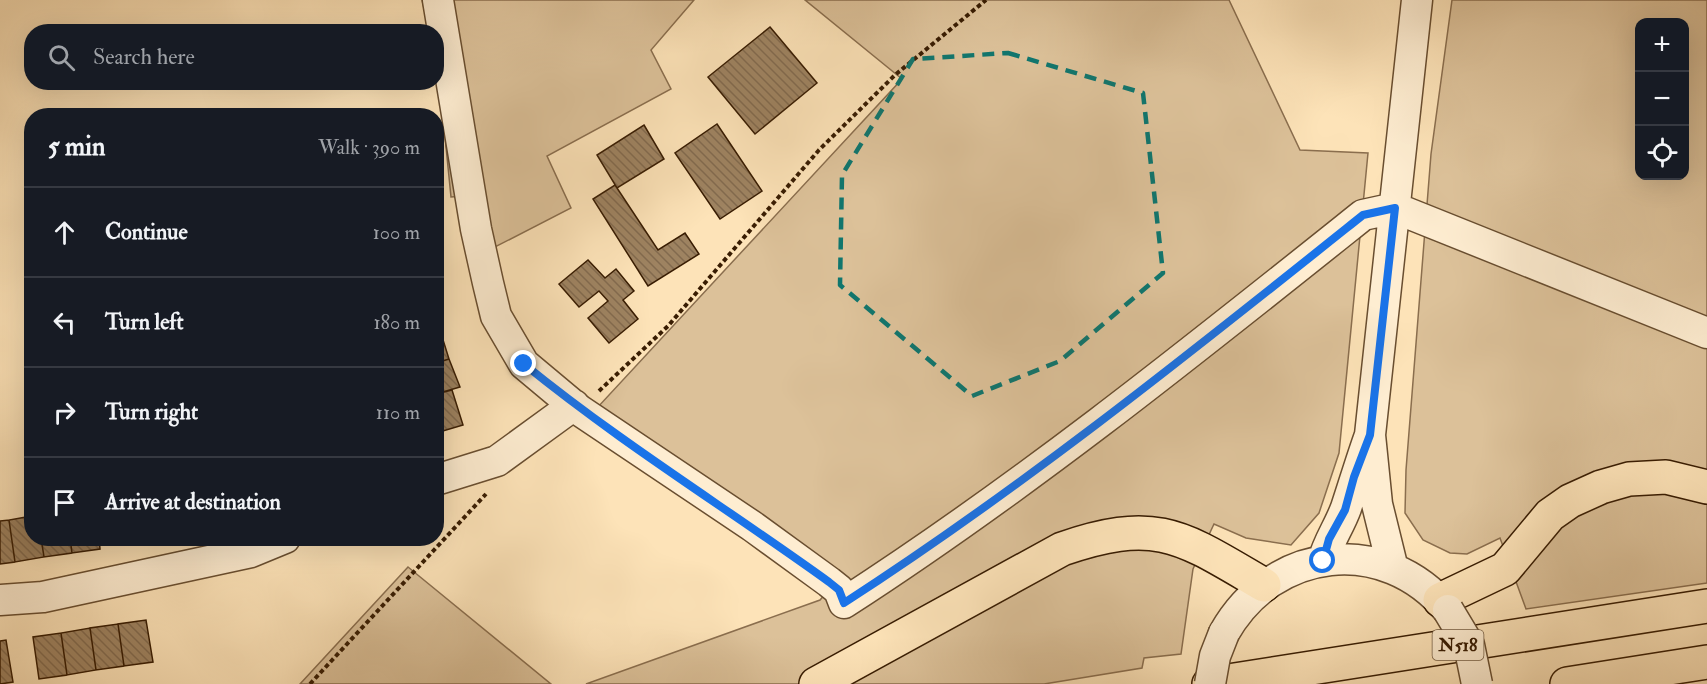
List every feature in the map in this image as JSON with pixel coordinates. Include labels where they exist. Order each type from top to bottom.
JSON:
[{"type":"highway","points":[[1444,605],[1505,569],[1550,515],[1570,501],[1601,487],[1629,479],[1666,477],[1707,487]]},
{"type":"highway","points":[[816,684],[1058,552],[1100,536],[1132,532],[1160,533],[1183,540],[1264,585]]},
{"type":"highway","name":"N518","points":[[1210,684],[1707,606]]},
{"type":"highway","points":[[1567,684],[1707,662]]},
{"type":"street","points":[[438,0],[442,24]]},
{"type":"street","points":[[1393,569],[1377,504],[1370,435],[1417,0]]},
{"type":"street","points":[[444,36],[476,229],[496,316],[524,364],[577,407],[810,568],[839,590],[844,603],[934,545],[1158,379],[1363,215],[1395,208],[1707,333]]},
{"type":"street","points":[[444,478],[497,461],[577,407]]},
{"type":"street","points":[[1323,561],[1329,539],[1345,510],[1354,477],[1370,435]]},
{"type":"street","points":[[0,600],[43,597],[251,552],[266,546]]},
{"type":"street","points":[[1210,684],[1215,656],[1224,633],[1241,608],[1264,585],[1297,567],[1323,561],[1356,560],[1393,569],[1419,582],[1444,605],[1469,645],[1477,684]]},
{"type":"path","points":[[577,407],[668,327],[747,231],[819,150],[895,75],[986,0]]},
{"type":"path","points":[[444,539],[505,473],[497,461]]},
{"type":"path","points":[[310,684],[438,546]]},
{"type":"highlighted area","points":[[1008,53],[1143,93],[1163,273],[1060,361],[972,396],[840,285],[842,175],[913,59]]},
{"type":"shaded area","points":[[422,0],[694,0],[651,50],[671,89],[547,156],[571,208],[493,248],[480,195],[451,197],[444,108],[440,90],[444,90],[444,24],[428,24]]},
{"type":"shaded area","points":[[805,0],[1229,0],[1300,150],[1368,153],[1339,453],[1319,513],[1291,545],[1246,538],[1214,524],[1193,569],[1181,654],[1144,658],[1142,668],[1044,684],[586,684],[820,600],[840,577],[596,409],[902,79]]},
{"type":"shaded area","points":[[1452,0],[1707,0],[1707,583],[1526,609],[1500,538],[1467,554],[1450,553],[1423,540],[1405,513],[1406,470],[1431,154]]},
{"type":"shaded area","points":[[408,567],[551,684],[300,684]]},
{"type":"building","points":[[770,27],[817,83],[755,134],[708,77]]},
{"type":"building","points":[[717,124],[762,191],[720,219],[675,153]]},
{"type":"building","points":[[644,125],[664,159],[617,188],[597,155]]},
{"type":"building","points":[[615,185],[658,250],[685,233],[699,254],[648,286],[593,199]]},
{"type":"building","points":[[588,260],[605,278],[616,269],[634,291],[623,300],[638,319],[609,343],[588,318],[608,301],[599,291],[579,307],[559,284]]},
{"type":"building","points":[[444,343],[449,359],[444,361]]},
{"type":"building","points":[[449,359],[460,387],[444,392],[444,361]]},
{"type":"building","points":[[452,390],[463,425],[444,431],[444,392]]},
{"type":"building","points":[[24,517],[24,546],[42,546],[44,557],[15,562],[9,520]]},
{"type":"building","points":[[9,520],[15,562],[0,564],[0,521]]},
{"type":"building","points":[[42,546],[71,546],[72,553],[44,557]]},
{"type":"building","points":[[71,546],[100,546],[100,549],[72,553]]},
{"type":"building","points":[[146,620],[153,662],[124,666],[118,624]]},
{"type":"building","points":[[118,624],[124,666],[96,670],[90,628]]},
{"type":"building","points":[[90,628],[96,670],[67,675],[61,633]]},
{"type":"building","points":[[61,633],[67,675],[39,679],[33,637]]},
{"type":"building","points":[[6,640],[13,682],[0,684],[0,641]]},
{"type":"route","points":[[524,364],[579,410],[752,526],[829,582],[839,590],[844,603],[934,545],[1158,379],[1363,215],[1395,208],[1370,435],[1354,477],[1345,510],[1329,539],[1323,561]]}]
